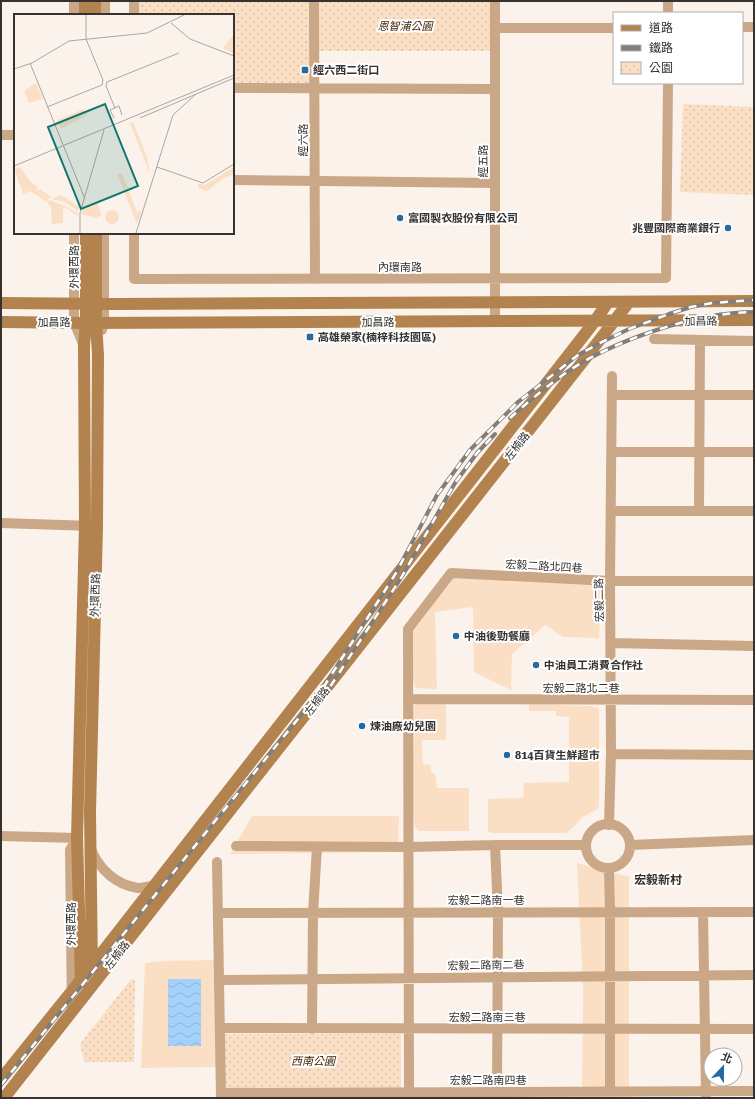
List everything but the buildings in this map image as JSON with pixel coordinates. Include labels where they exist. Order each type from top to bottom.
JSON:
[{"type":"street","points":[[74,1],[74,14]]},
{"type":"street","points":[[85,1],[85,14]]},
{"type":"street","points":[[95,1],[95,14]]},
{"type":"street","points":[[105,1],[105,14]]},
{"type":"street","points":[[134,1],[134,14]]},
{"type":"street","name":"經六路","points":[[314,1],[315,279]]},
{"type":"street","name":"經五路","points":[[495,321],[496,1]]},
{"type":"street","points":[[668,1],[668,12]]},
{"type":"street","points":[[496,28],[613,28]]},
{"type":"street","points":[[743,28],[754,28]]},
{"type":"street","name":"內環南路","points":[[134,234],[134,280],[666,278],[668,84]]},
{"type":"street","points":[[234,88],[495,89]]},
{"type":"street","points":[[1,135],[14,135]]},
{"type":"street","points":[[234,180],[495,184]]},
{"type":"street","name":"外環西路","points":[[74,234],[90,304]]},
{"type":"street","name":"外環西路","points":[[86,234],[90,304],[90,322],[84,346],[91,526],[90,846],[93,986]]},
{"type":"street","name":"外環西路","points":[[81,1000],[77,838],[98,345],[90,322],[90,304],[96,234]]},
{"type":"street","name":"外環西路","points":[[90,304],[104,234]]},
{"type":"street","name":"加昌路","points":[[1,303],[90,304],[754,301]]},
{"type":"street","name":"左楠路","points":[[1,1079],[72,991],[595,321],[608,302]]},
{"type":"street","name":"左楠路","points":[[4,1098],[615,322],[629,302]]},
{"type":"street","name":"加昌路","points":[[1,322],[615,322],[754,320]]},
{"type":"street","points":[[654,339],[754,341]]},
{"type":"street","points":[[699,511],[700,341]]},
{"type":"street","name":"宏毅二路","points":[[609,825],[611,754],[610,581],[612,511],[612,376]]},
{"type":"street","points":[[612,395],[754,395]]},
{"type":"street","points":[[612,452],[754,452]]},
{"type":"street","points":[[612,511],[754,511]]},
{"type":"street","points":[[1,523],[91,526]]},
{"type":"street","name":"宏毅二路北四巷","points":[[408,699],[408,629],[451,573],[610,581],[754,581]]},
{"type":"street","points":[[611,643],[754,646]]},
{"type":"street","points":[[408,699],[409,1095]]},
{"type":"street","name":"宏毅二路北二巷","points":[[408,699],[754,700]]},
{"type":"street","points":[[611,754],[754,755]]},
{"type":"street","points":[[604,824],[619,827],[625,832],[629,838],[630,846],[626,859],[622,864],[616,867],[601,868],[590,859],[587,853],[586,845],[587,838],[591,832],[604,824]]},
{"type":"street","points":[[1,836],[77,838]]},
{"type":"street","name":"外環西路","points":[[72,1012],[70,850],[77,838]]},
{"type":"street","points":[[630,846],[754,840]]},
{"type":"street","points":[[495,845],[498,912],[497,1092]]},
{"type":"street","points":[[236,846],[409,847],[586,845]]},
{"type":"street","name":"外環西路","points":[[90,846],[95,858],[109,876],[121,883],[140,888],[154,886]]},
{"type":"street","points":[[312,1028],[313,912],[317,847]]},
{"type":"street","points":[[217,862],[221,1095]]},
{"type":"street","points":[[609,868],[610,1095]]},
{"type":"street","points":[[703,912],[706,1095]]},
{"type":"street","name":"宏毅二路南一巷","points":[[218,913],[754,912]]},
{"type":"street","name":"宏毅二路南二巷","points":[[219,980],[754,975]]},
{"type":"street","name":"宏毅二路南三巷","points":[[220,1028],[754,1029]]},
{"type":"street","name":"宏毅二路南四巷","points":[[221,1095],[409,1095],[497,1092],[610,1095],[706,1095],[754,1091]]},
{"type":"green space","name":"恩智浦公園","points":[[134,1],[495,1],[495,51],[315,51],[314,88],[234,88],[234,14],[134,14]]},
{"type":"green space","points":[[683,104],[754,107],[754,195],[680,192]]},
{"type":"green space","points":[[453,578],[596,583],[601,588],[599,638],[563,637],[545,625],[512,654],[511,690],[474,672],[473,607],[435,612],[437,689],[416,688],[413,681],[413,631]]},
{"type":"green space","points":[[416,704],[446,704],[446,740],[422,740],[423,764],[431,765],[431,773],[435,773],[437,788],[469,788],[469,831],[419,831],[414,826],[411,709]]},
{"type":"green space","points":[[529,704],[592,706],[599,709],[599,806],[594,811],[583,817],[566,833],[492,833],[488,831],[488,799],[523,798],[524,783],[569,782],[569,717],[556,716],[556,711],[529,711]]},
{"type":"green space","points":[[252,816],[399,816],[398,852],[230,854]]},
{"type":"green space","points":[[577,863],[629,877],[629,1098],[582,1098],[583,990]]},
{"type":"green space","points":[[214,960],[216,1067],[141,1068],[145,963]]},
{"type":"green space","points":[[131,979],[135,980],[134,1062],[84,1062],[80,1044]]},
{"type":"green space","name":"西南公園","points":[[225,1034],[401,1034],[401,1088],[225,1089]]},
{"type":"water","points":[[168,979],[201,979],[201,1046],[168,1046]]},
{"type":"railway","points":[[1,1085],[323,688],[396,573],[437,495],[470,450],[518,402],[578,355],[600,343],[629,329],[691,307],[712,303],[754,300]]},
{"type":"railway","points":[[510,418],[567,372],[608,349],[657,330],[682,323],[732,313],[754,312]]},
{"type":"railway","points":[[321,699],[401,578],[455,483],[477,453],[495,434]]},
{"type":"place","name":"經六西二街口","points":[[305,70]]},
{"type":"place","name":"富國製衣股份有限公司","points":[[400,218]]},
{"type":"place","name":"兆豐國際商業銀行","points":[[728,228]]},
{"type":"place","name":"高雄榮家(楠梓科技園區)","points":[[310,337]]},
{"type":"place","name":"中油後勁餐廳","points":[[456,636]]},
{"type":"place","name":"中油員工消費合作社","points":[[536,665]]},
{"type":"place","name":"煉油廠幼兒園","points":[[362,726]]},
{"type":"place","name":"814百貨生鮮超市","points":[[507,755]]},
{"type":"district","name":"宏毅新村","points":[[658,880]]}]
